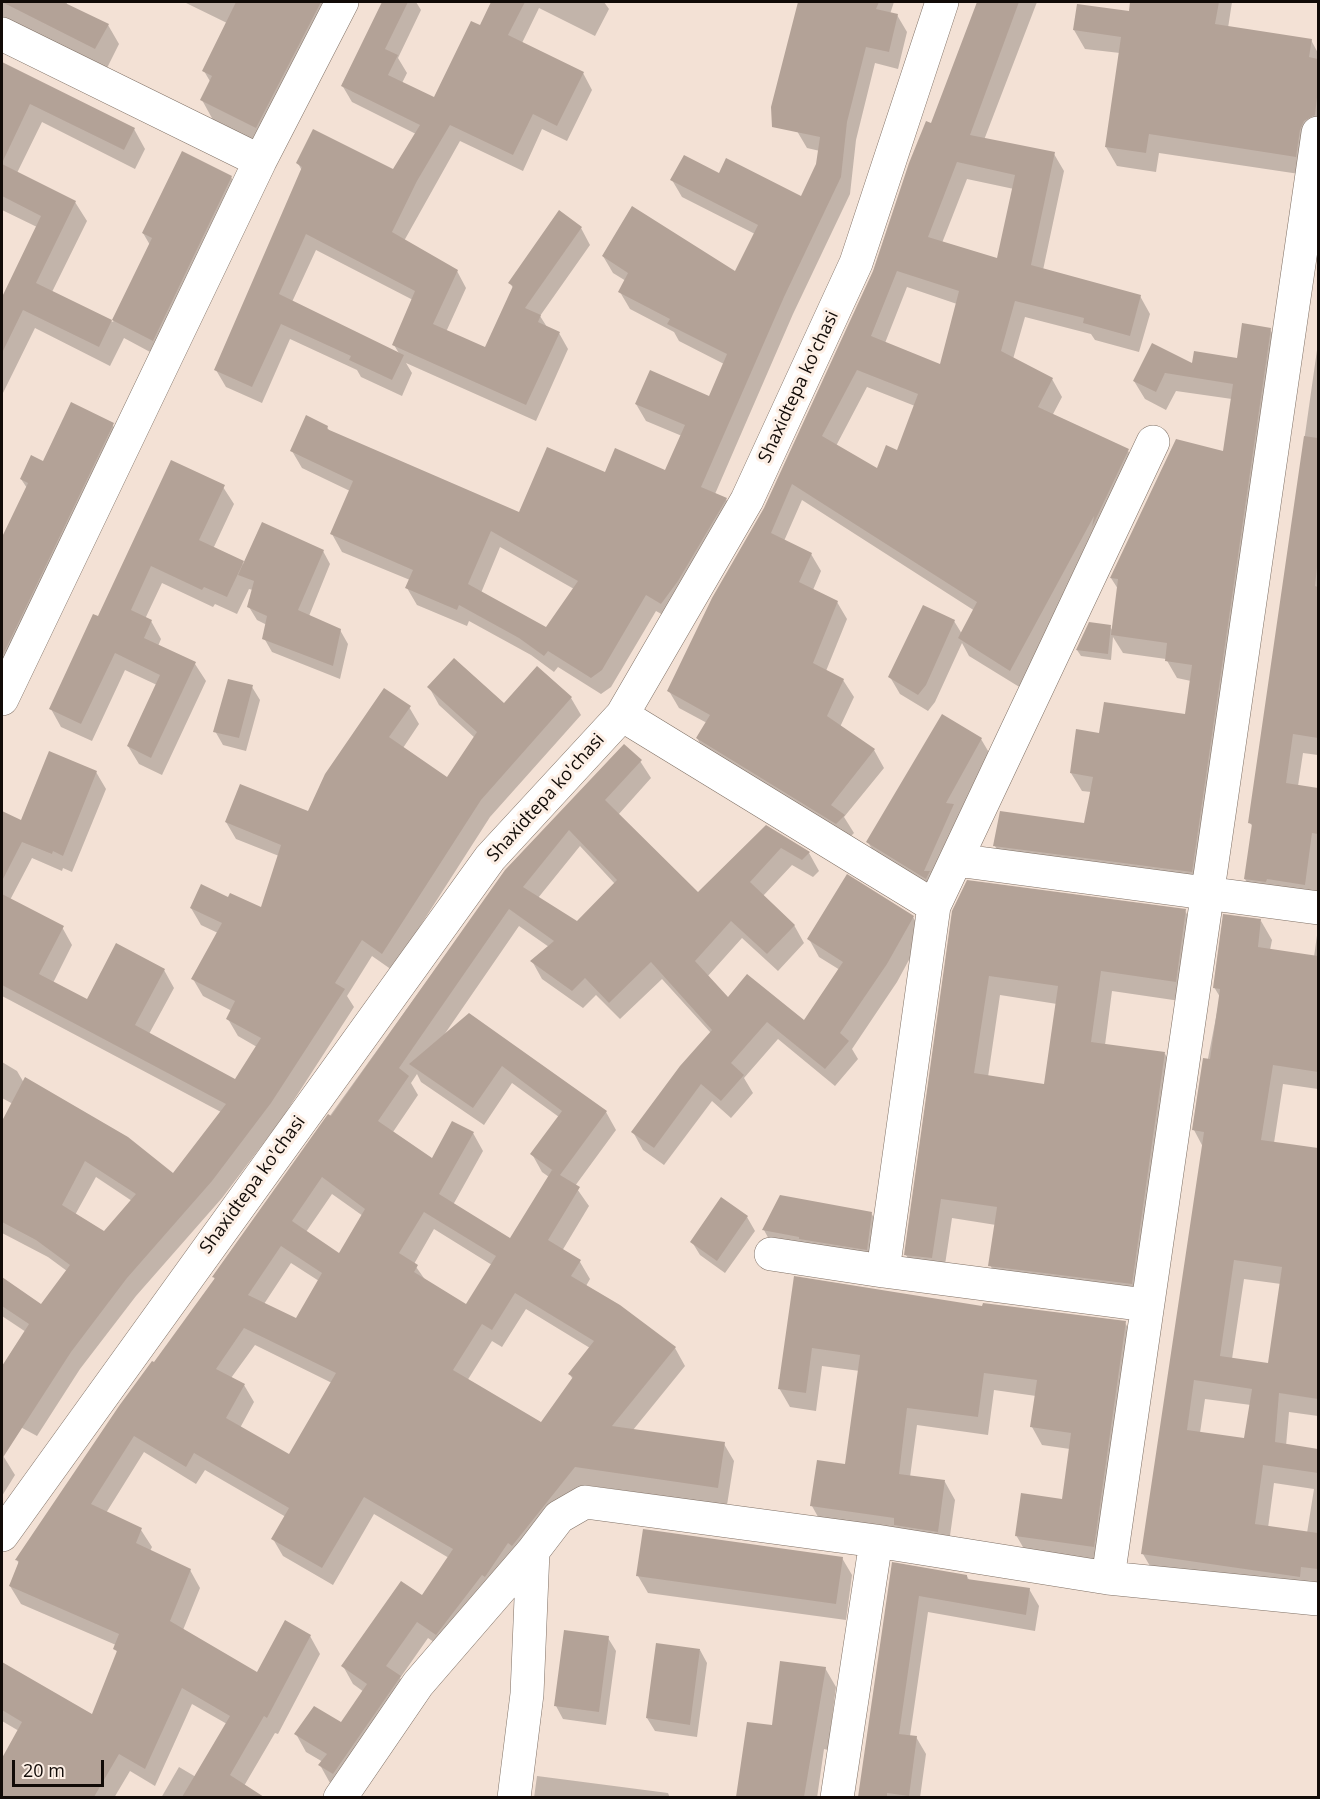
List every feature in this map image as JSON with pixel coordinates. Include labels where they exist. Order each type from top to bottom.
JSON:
[{"type":"street","points":[[2,699],[260,161],[342,2]]},
{"type":"street","name":"Shaxidtepa ko'chasi","points":[[5,1523],[490,858],[622,715],[747,500],[856,263],[942,2]]},
{"type":"street","points":[[2,33],[260,161]]},
{"type":"street","points":[[1107,1578],[1318,133]]},
{"type":"street","points":[[883,1271],[934,906],[1153,442]]},
{"type":"street","points":[[622,715],[934,906]]},
{"type":"street","points":[[956,860],[1206,891],[1318,908]]},
{"type":"street","points":[[771,1254],[1146,1305]]},
{"type":"street","points":[[340,1797],[418,1684],[533,1551],[559,1516],[585,1502],[876,1540],[1107,1578],[1318,1599]]},
{"type":"street","points":[[837,1797],[876,1540]]},
{"type":"street","points":[[514,1797],[527,1694],[533,1551]]},
{"type":"building","points":[[2,2],[63,2],[109,24],[95,49]]},
{"type":"building","points":[[236,2],[321,2],[256,128],[200,100],[212,76],[202,71]]},
{"type":"building","points":[[382,2],[408,2],[385,49],[398,55],[388,75],[434,97],[471,21],[480,25],[491,2],[525,2],[508,35],[584,72],[557,126],[533,114],[513,155],[450,125],[417,181],[392,232],[458,270],[433,324],[485,347],[513,286],[508,283],[559,210],[582,227],[525,308],[541,315],[538,322],[560,332],[526,405],[392,345],[415,291],[306,234],[279,294],[404,355],[392,380],[349,360],[351,356],[281,324],[252,387],[214,370],[302,167],[296,163],[313,129],[393,169],[420,125],[341,86]]},
{"type":"building","points":[[798,2],[879,2],[876,9],[898,14],[889,52],[866,47],[847,122],[841,177],[784,297],[701,487],[727,498],[678,581],[661,604],[646,595],[602,670],[591,678],[548,651],[544,656],[519,638],[459,605],[457,610],[405,588],[413,570],[330,534],[353,481],[290,451],[306,415],[328,426],[327,429],[519,512],[547,447],[605,472],[615,448],[665,470],[685,425],[635,404],[650,370],[709,396],[727,354],[667,324],[670,319],[618,292],[628,273],[602,256],[632,206],[735,271],[758,225],[670,180],[684,155],[719,173],[726,158],[801,196],[816,164],[820,137],[772,127],[771,107]],"holes":[[[491,531],[578,581],[546,627],[468,584]]]},
{"type":"building","points":[[977,2],[1019,2],[970,135],[1055,152],[1031,265],[1141,295],[1130,336],[1083,323],[1084,318],[1015,301],[1001,351],[1053,378],[1038,407],[1129,449],[1092,527],[1094,516],[1010,671],[958,638],[977,602],[792,484],[771,533],[812,553],[799,582],[838,601],[813,663],[844,679],[827,716],[875,749],[831,805],[845,815],[836,824],[696,738],[710,715],[667,691],[712,598],[764,508],[873,271],[909,163],[926,121],[931,123]],"holes":[[[957,162],[1015,175],[997,258],[928,237]],[[897,271],[959,291],[940,364],[871,336]],[[857,370],[918,394],[897,450],[886,445],[877,468],[822,436]]]},
{"type":"building","points":[[1130,2],[1219,2],[1215,24],[1312,39],[1309,57],[1318,59],[1315,115],[1304,121],[1300,130],[1296,157],[1149,134],[1146,153],[1105,147],[1121,37],[1073,30],[1077,4],[1129,11]]},
{"type":"building","points":[[2,62],[135,128],[124,150],[30,104],[2,163]]},
{"type":"building","points":[[182,151],[232,176],[153,341],[112,320],[152,238],[142,233]]},
{"type":"building","points":[[2,164],[76,201],[36,283],[112,320],[99,347],[23,310],[2,353],[2,297],[41,216],[2,196]]},
{"type":"building","points":[[1242,323],[1271,328],[1192,872],[993,846],[1000,811],[1084,823],[1093,777],[1070,773],[1076,729],[1099,733],[1104,702],[1185,714],[1192,665],[1165,661],[1167,643],[1111,635],[1118,579],[1110,578],[1176,439],[1223,451],[1233,384],[1165,373],[1156,392],[1133,381],[1152,343],[1192,363],[1194,351],[1237,358]]},
{"type":"building","points":[[71,402],[114,423],[2,657],[2,537],[28,483],[20,479],[31,455],[43,461]]},
{"type":"building","points":[[1304,436],[1318,438],[1318,558],[1315,586],[1318,587],[1318,738],[1293,734],[1286,783],[1318,788],[1318,834],[1312,833],[1305,885],[1267,879],[1266,882],[1244,879],[1252,824],[1248,823]]},
{"type":"building","points":[[171,460],[225,485],[199,540],[244,561],[227,597],[204,587],[202,590],[151,566],[131,610],[152,620],[144,638],[196,662],[151,758],[127,746],[160,675],[115,653],[81,724],[49,709],[93,614],[98,616]]},
{"type":"building","points":[[262,522],[324,550],[298,610],[341,629],[333,666],[262,639],[267,616],[247,607],[254,581],[238,575]]},
{"type":"building","points":[[923,605],[955,620],[926,685],[918,695],[888,677]]},
{"type":"building","points":[[1089,622],[1111,625],[1108,654],[1076,650]]},
{"type":"building","points":[[454,658],[504,703],[537,666],[572,697],[481,800],[382,954],[362,940],[335,983],[345,989],[271,1103],[212,1181],[127,1278],[71,1352],[2,1459],[2,1366],[29,1324],[2,1306],[2,1277],[41,1304],[70,1265],[36,1240],[2,1222],[2,1121],[25,1077],[128,1137],[173,1173],[226,1104],[2,985],[2,894],[64,926],[39,974],[87,999],[116,943],[165,969],[135,1025],[235,1079],[261,1038],[226,1019],[235,1001],[191,979],[222,923],[190,908],[201,884],[228,897],[230,893],[261,907],[281,845],[225,822],[240,784],[308,811],[325,774],[384,688],[411,706],[389,737],[447,777],[477,732],[427,687]],"holes":[[[85,1161],[136,1194],[104,1231],[62,1205]]]},
{"type":"building","points":[[228,679],[253,685],[239,738],[213,732]]},
{"type":"building","points":[[942,714],[982,738],[946,803],[954,804],[924,871],[930,871],[926,879],[866,842]]},
{"type":"building","points":[[624,744],[642,760],[605,800],[698,892],[766,825],[810,852],[802,860],[781,848],[750,882],[795,925],[767,954],[731,921],[695,961],[728,997],[747,974],[804,1020],[843,962],[807,939],[847,874],[914,916],[887,964],[840,1033],[849,1041],[825,1069],[767,1022],[731,1063],[744,1075],[721,1101],[701,1084],[654,1148],[631,1132],[680,1066],[712,1030],[651,962],[609,1003],[585,978],[572,991],[530,961],[554,941],[509,909],[399,1068],[409,1076],[378,1121],[432,1158],[452,1121],[474,1132],[439,1194],[510,1238],[552,1170],[555,1172],[530,1154],[562,1111],[502,1066],[473,1108],[409,1064],[469,1013],[607,1111],[560,1175],[580,1187],[548,1240],[581,1260],[571,1276],[620,1305],[676,1347],[612,1426],[725,1442],[718,1488],[575,1467],[512,1546],[508,1543],[485,1577],[482,1575],[436,1635],[417,1622],[386,1666],[401,1676],[333,1774],[318,1765],[327,1754],[294,1734],[314,1706],[341,1722],[367,1684],[341,1666],[401,1581],[422,1595],[453,1549],[364,1497],[322,1568],[271,1539],[289,1508],[194,1453],[186,1467],[134,1436],[91,1504],[142,1528],[136,1543],[191,1569],[170,1621],[257,1672],[285,1620],[311,1635],[267,1718],[264,1716],[230,1775],[264,1797],[182,1797],[230,1716],[182,1688],[145,1769],[119,1754],[94,1797],[2,1797],[2,1758],[22,1722],[2,1710],[2,1662],[92,1714],[117,1651],[113,1649],[119,1634],[9,1586],[19,1561],[15,1560],[119,1406],[215,1278],[212,1277],[328,1114],[331,1116],[505,870]],"holes":[[[569,830],[617,880],[577,921],[523,887]],[[322,1177],[365,1209],[339,1253],[292,1221]],[[424,1212],[496,1256],[466,1304],[414,1272],[418,1265],[399,1253]],[[281,1246],[322,1273],[296,1318],[248,1295]],[[515,1293],[594,1341],[568,1374],[573,1377],[541,1422],[453,1370],[482,1324],[492,1330]],[[244,1328],[336,1373],[289,1454],[226,1418],[245,1384],[216,1369]]]},
{"type":"building","points":[[49,751],[97,771],[63,856],[22,842],[2,881],[2,811],[21,820]]},
{"type":"building","points":[[967,880],[1186,909],[1176,982],[1101,971],[1091,1042],[1165,1052],[1132,1284],[988,1266],[997,1207],[941,1199],[932,1258],[904,1255],[952,911]],"holes":[[[989,976],[1058,986],[1044,1084],[974,1073]]]},
{"type":"building","points":[[1223,914],[1261,919],[1258,947],[1318,956],[1318,1072],[1273,1065],[1261,1140],[1318,1148],[1318,1399],[1279,1393],[1275,1442],[1318,1449],[1318,1473],[1263,1465],[1255,1524],[1318,1533],[1318,1569],[1301,1567],[1300,1577],[1141,1554],[1204,1132],[1192,1130],[1203,1058],[1210,1059],[1220,989],[1213,988]],"holes":[[[1234,1260],[1282,1267],[1268,1363],[1220,1356]],[[1194,1380],[1252,1389],[1244,1438],[1187,1430]]]},
{"type":"building","points":[[780,1195],[872,1212],[867,1250],[799,1239],[799,1237],[762,1230]]},
{"type":"building","points":[[721,1197],[748,1216],[717,1261],[690,1242]]},
{"type":"building","points":[[794,1276],[982,1306],[983,1303],[1126,1321],[1094,1547],[1015,1536],[1021,1493],[1062,1499],[1071,1433],[1030,1427],[1037,1380],[984,1373],[978,1417],[907,1408],[899,1474],[945,1480],[938,1532],[894,1525],[894,1518],[810,1506],[817,1460],[845,1464],[860,1355],[812,1348],[806,1393],[778,1389]]},
{"type":"building","points":[[643,1529],[843,1557],[836,1604],[636,1576]]},
{"type":"building","points":[[892,1562],[967,1575],[967,1579],[1030,1588],[1026,1615],[919,1596],[899,1734],[917,1736],[909,1796],[887,1793],[887,1797],[858,1797]]},
{"type":"building","points":[[564,1630],[609,1636],[599,1712],[554,1706]]},
{"type":"building","points":[[656,1643],[700,1649],[690,1725],[646,1718]]},
{"type":"building","points":[[780,1661],[826,1667],[804,1797],[736,1797],[747,1722],[772,1725]]}]
